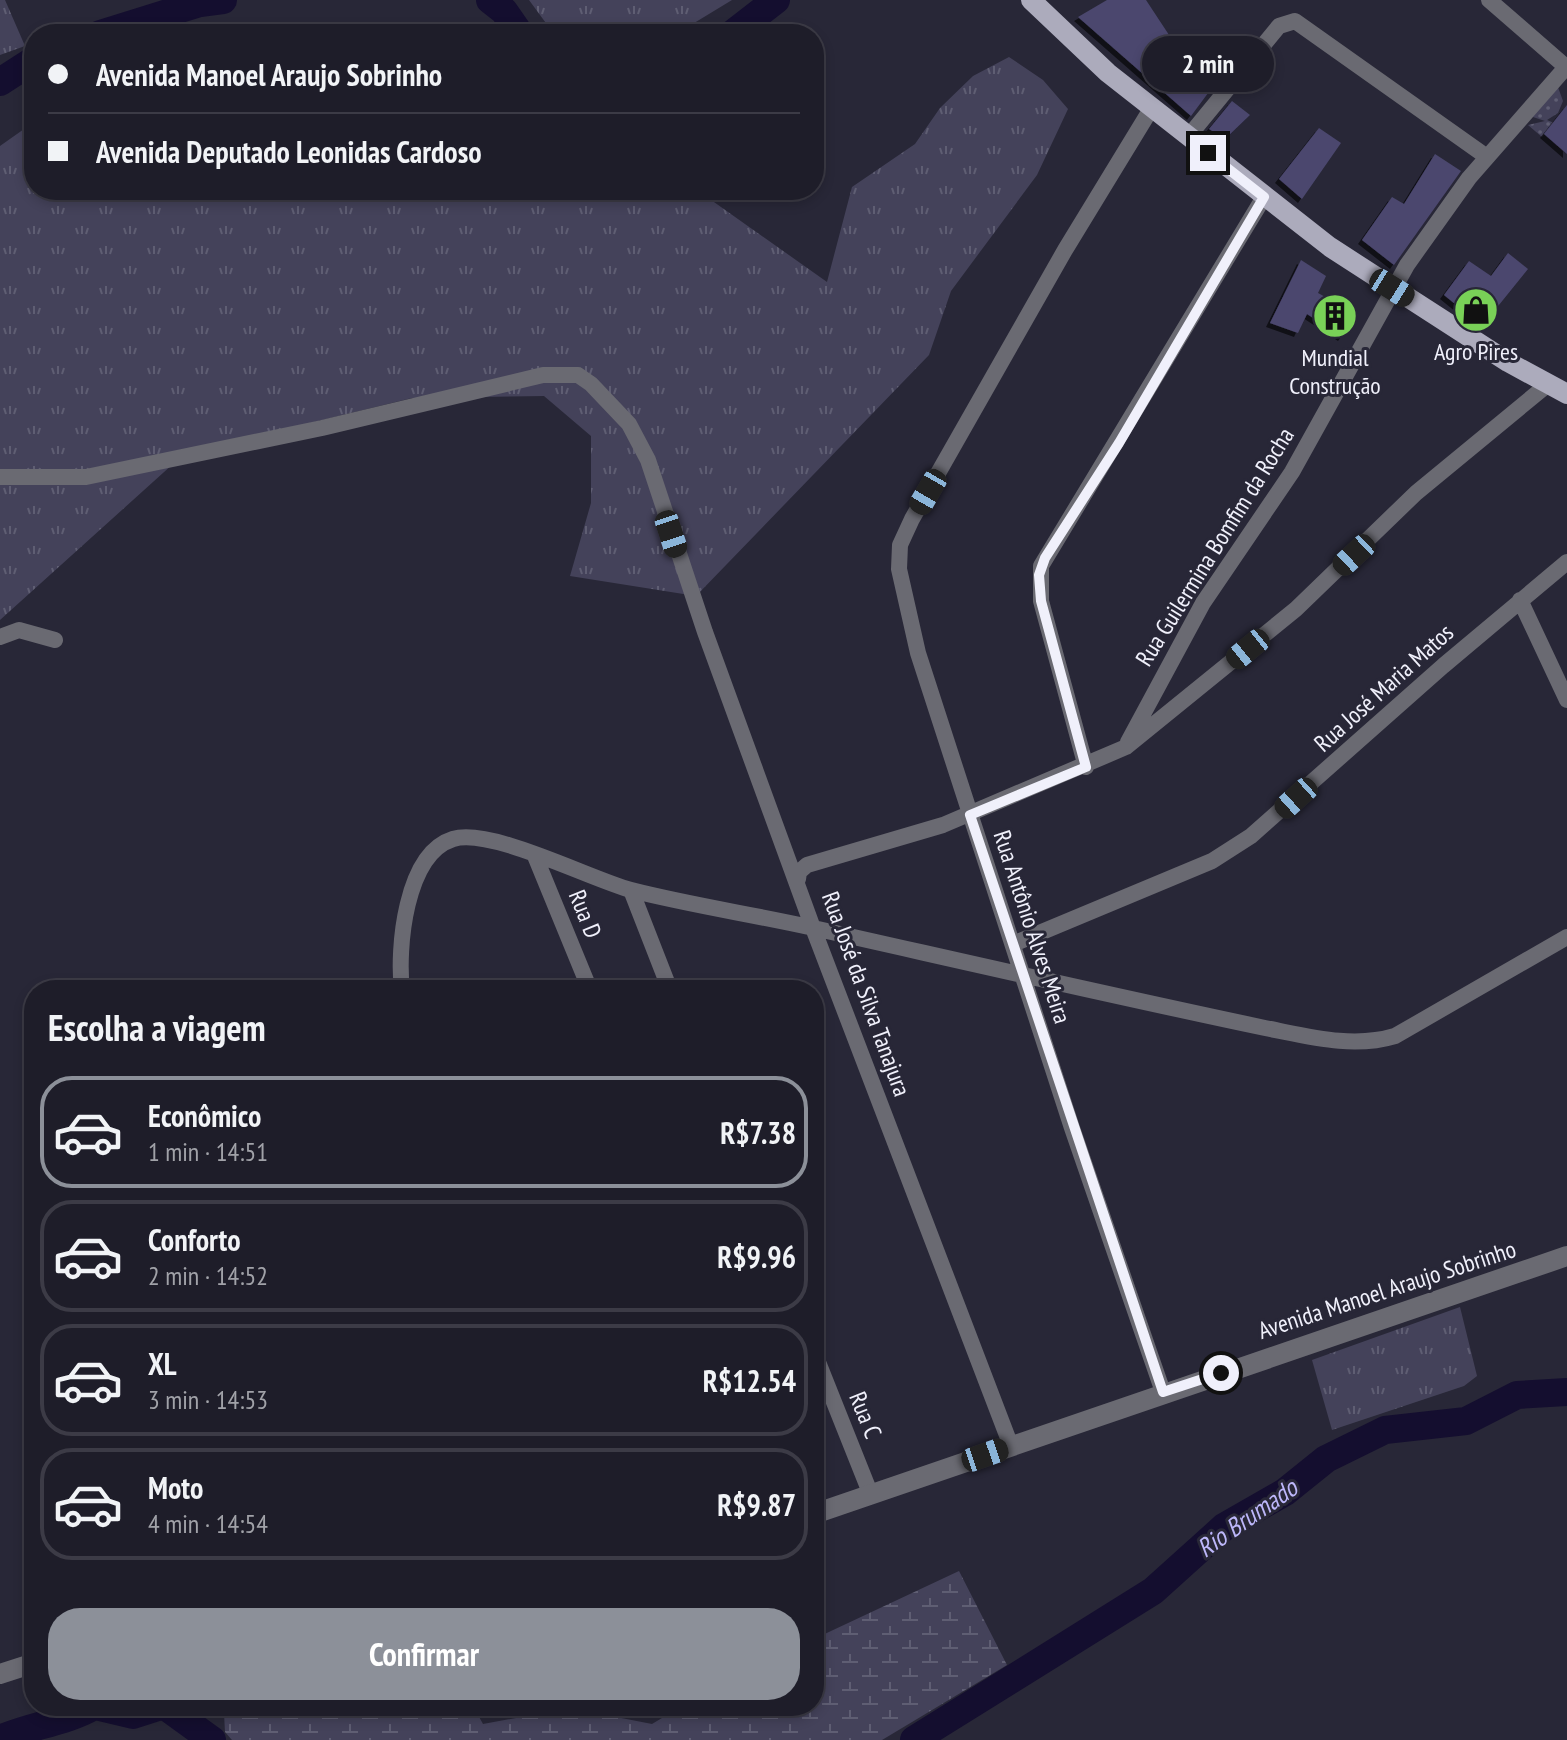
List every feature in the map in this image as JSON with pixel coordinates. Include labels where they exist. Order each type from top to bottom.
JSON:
[{"type":"main road","points":[[1031,0],[1055,26],[1151,109],[1264,197],[1392,288],[1547,385],[1567,394]]},
{"type":"street","points":[[1489,0],[1567,67]]},
{"type":"street","points":[[1188,137],[1279,26],[1295,21],[1487,157]]},
{"type":"street","name":"Rua Guilermina Bomfim da Rocha","points":[[1126,747],[1203,603],[1292,472],[1392,288],[1487,157],[1567,67]]},
{"type":"street","name":"Rua Antônio Alves Meira","points":[[1151,109],[1065,250],[900,545],[902,597],[970,815],[1163,1392]]},
{"type":"street","points":[[1086,767],[1041,601],[1041,566],[1264,197]]},
{"type":"street","name":"Rua José da Silva Tanajura","points":[[0,477],[86,477],[322,428],[543,375],[578,375],[629,424],[648,460],[679,558],[798,879],[813,928],[1011,1446]]},
{"type":"street","points":[[798,879],[799,872],[807,865],[970,815],[1126,747],[1296,609],[1416,493],[1547,385]]},
{"type":"street","name":"Rua José Maria Matos","points":[[1013,944],[1212,861],[1251,836],[1567,562]]},
{"type":"street","points":[[1520,600],[1567,700]]},
{"type":"street","points":[[0,637],[19,630],[55,640]]},
{"type":"street","points":[[401,980],[399,965],[406,908],[421,871],[439,845],[455,838],[477,837],[631,890],[1329,1040],[1378,1041],[1404,1031],[1567,937]]},
{"type":"street","name":"Rua D","points":[[535,856],[586,980]]},
{"type":"street","points":[[631,890],[666,980]]},
{"type":"street","name":"Avenida Manoel Araujo Sobrinho","points":[[824,1511],[1567,1256]]},
{"type":"street","name":"Rua C","points":[[824,1377],[871,1495]]},
{"type":"street","points":[[0,1674],[24,1666]]},
{"type":"green space","points":[[0,0],[5,0],[24,46],[0,55]]},
{"type":"green space","points":[[529,0],[732,0],[692,24],[547,24]]},
{"type":"green space","points":[[1009,57],[1043,80],[1068,109],[1037,175],[951,291],[929,355],[696,596],[570,576],[591,503],[591,436],[544,396],[412,398],[184,454],[0,620],[0,146],[24,129],[24,200],[711,200],[827,282],[852,187],[915,144],[940,108],[973,76]]},
{"type":"green space","points":[[1555,79],[1563,101],[1558,113],[1547,120],[1554,123],[1542,137],[1528,125],[1545,121],[1524,114]]},
{"type":"green space","points":[[1460,1307],[1477,1376],[1464,1386],[1332,1430],[1312,1360]]},
{"type":"green space","points":[[959,1571],[1007,1665],[882,1740],[232,1740],[225,1732],[224,1716],[479,1716],[483,1724],[526,1716],[611,1716],[652,1724],[665,1716],[824,1716],[824,1634]]},
{"type":"building","points":[[1107,0],[1146,0],[1171,38],[1169,41],[1202,74],[1217,81],[1191,116],[1078,17]]},
{"type":"building","points":[[1232,101],[1250,115],[1225,139],[1209,129]]},
{"type":"building","points":[[1567,105],[1567,154],[1544,134]]},
{"type":"building","points":[[1319,128],[1341,143],[1302,199],[1279,179]]},
{"type":"building","points":[[1435,154],[1461,171],[1394,265],[1362,240],[1392,197],[1404,204]]},
{"type":"building","points":[[1508,253],[1528,269],[1482,326],[1444,295],[1469,261],[1491,276]]},
{"type":"building","points":[[1301,260],[1326,276],[1318,293],[1358,315],[1342,337],[1307,314],[1298,333],[1270,323]]},
{"type":"waterway","points":[[132,24],[200,3],[223,0]]},
{"type":"waterway","points":[[490,0],[504,11],[513,24]]},
{"type":"waterway","points":[[745,24],[776,0]]},
{"type":"waterway","points":[[0,82],[24,66]]},
{"type":"waterway","name":"Rio Brumado","points":[[914,1740],[1153,1591],[1224,1527],[1285,1492],[1326,1459],[1385,1430],[1466,1421],[1517,1395],[1567,1392]]},
{"type":"waterway","name":"Rio Brumado","points":[[0,1739],[71,1716]]},
{"type":"waterway","name":"Rio Brumado","points":[[179,1716],[212,1740]]},
{"type":"place","name":"Agro Pires","points":[[1476,310]]},
{"type":"place","name":"Mundial Construção","points":[[1335,316]]},
{"type":"route","points":[[1208,153],[1264,197],[1119,443],[1050,550],[1039,575],[1041,601],[1086,767],[970,815],[1072,1128],[1163,1392],[1221,1373]]}]
